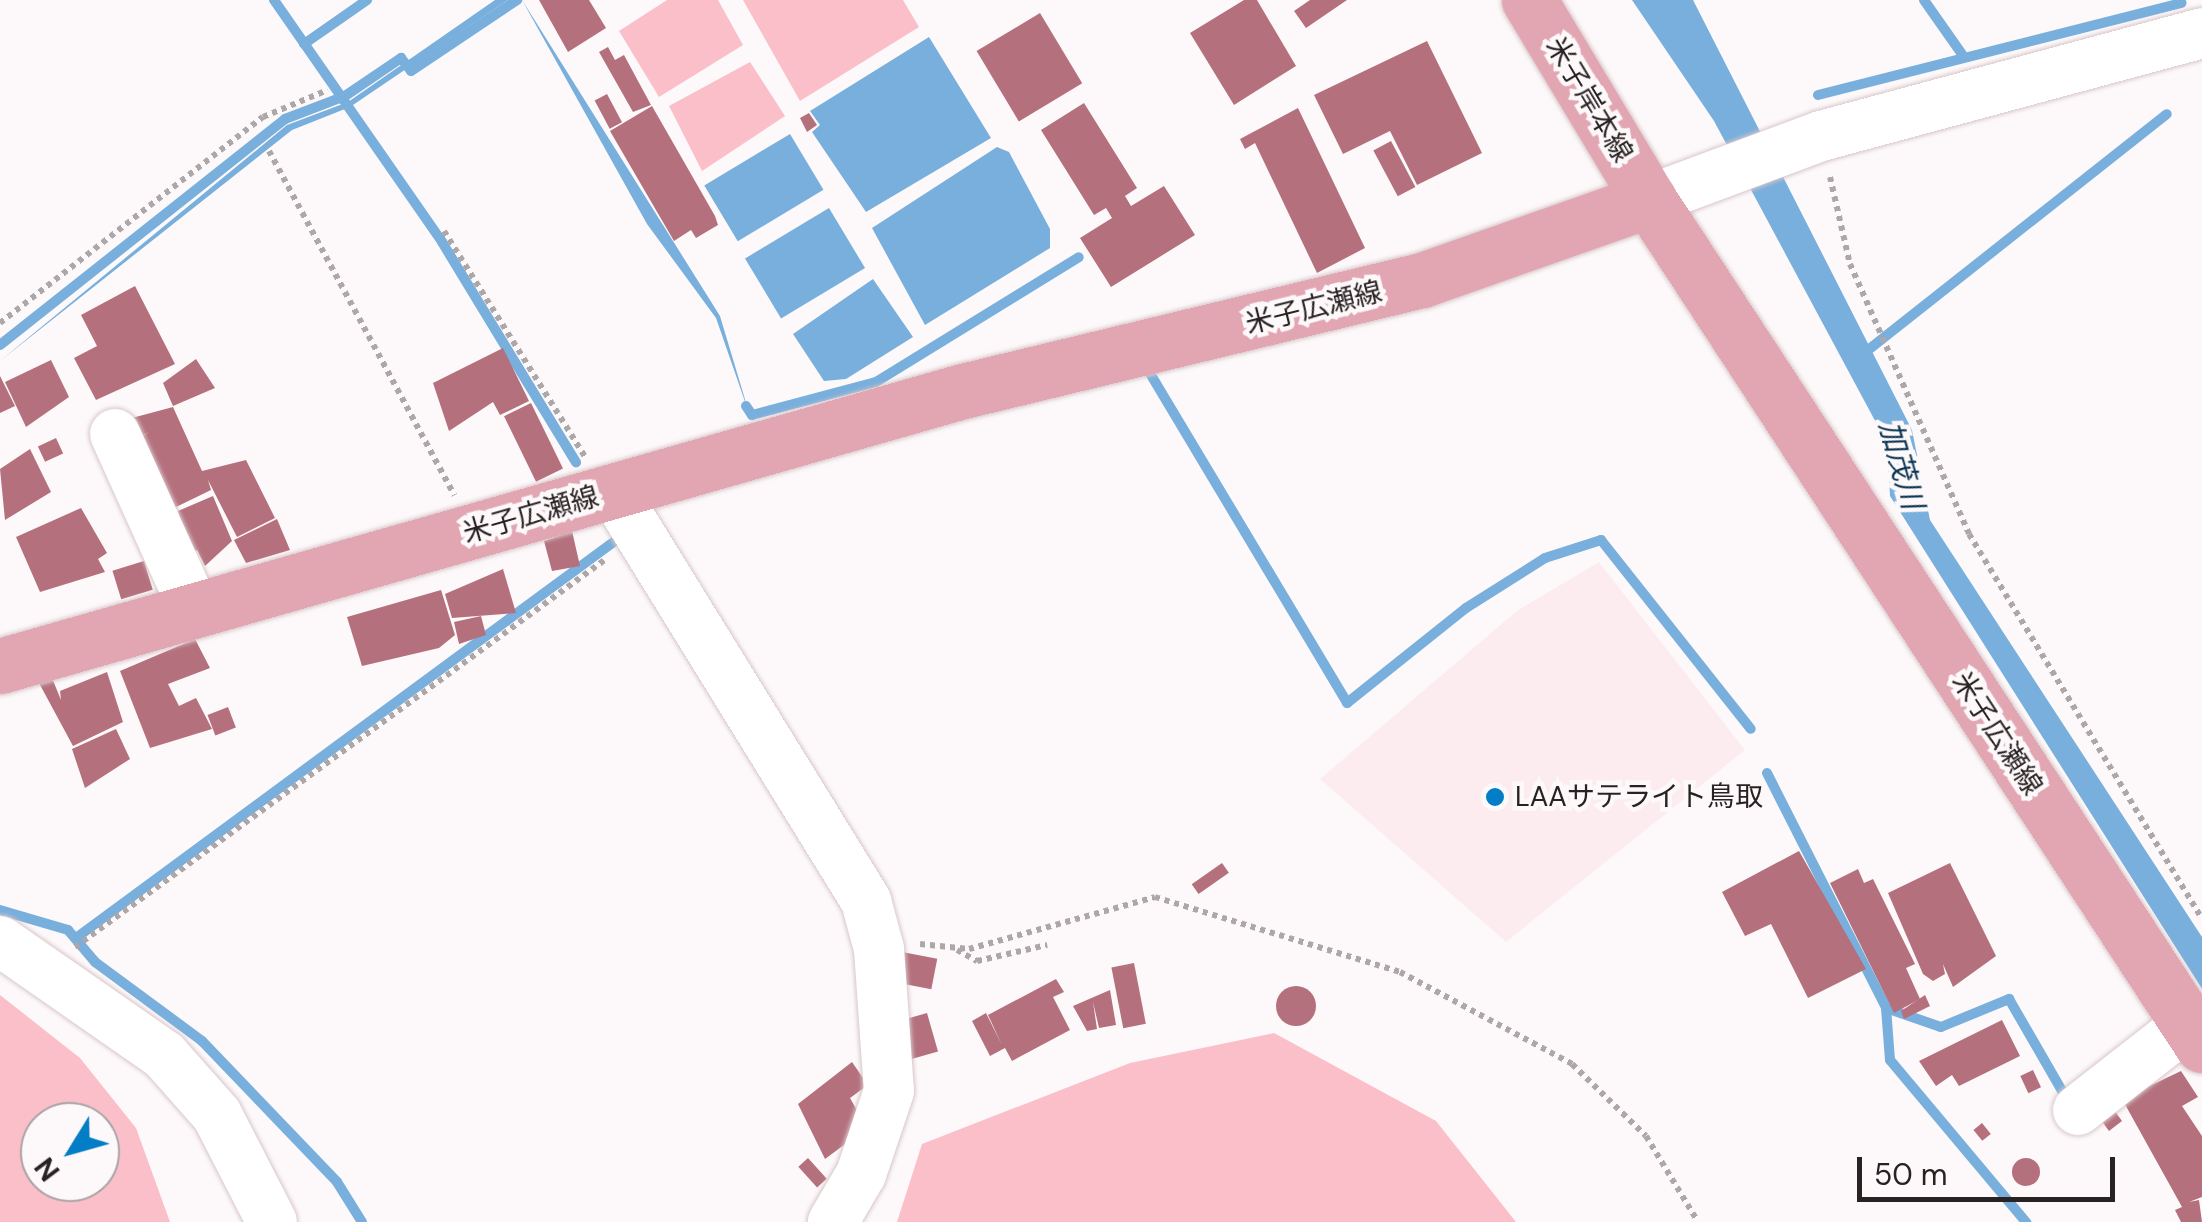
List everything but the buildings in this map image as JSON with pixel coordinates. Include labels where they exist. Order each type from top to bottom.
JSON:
[{"type":"main road","name":"米子岸本線","points":[[1529,0],[1649,200]]},
{"type":"main road","name":"米子広瀬線","points":[[0,666],[964,391],[1422,280],[1649,200],[2195,1034]]},
{"type":"street","points":[[1649,200],[1806,141],[2202,33]]},
{"type":"street","points":[[115,434],[196,610]]},
{"type":"street","points":[[607,493],[856,884],[875,933],[888,1091],[861,1174],[833,1222]]},
{"type":"street","points":[[10,948],[187,1080],[218,1116],[272,1222]]},
{"type":"street","points":[[2078,1110],[2195,1034]]},
{"type":"path","points":[[0,323],[263,117],[328,90]]},
{"type":"path","points":[[1806,141],[1850,264],[1969,534],[2202,918]]},
{"type":"path","points":[[269,152],[472,532]]},
{"type":"path","points":[[444,230],[607,493]]},
{"type":"path","points":[[10,948],[68,953],[615,553]]},
{"type":"path","points":[[952,947],[1155,897],[1400,972],[1572,1064],[1646,1136],[1698,1222]]},
{"type":"path","points":[[875,933],[952,947],[977,961],[1047,945]]},
{"type":"shaded area","points":[[667,0],[718,0],[743,45],[659,97],[619,31]]},
{"type":"shaded area","points":[[743,0],[903,0],[919,27],[800,101]]},
{"type":"shaded area","points":[[750,62],[785,116],[702,171],[669,106]]},
{"type":"shaded area","points":[[1599,562],[1745,750],[1506,942],[1320,779],[1518,610]]},
{"type":"shaded area","points":[[0,995],[80,1058],[115,1102],[20,1102],[20,1202],[120,1202],[120,1108],[136,1128],[170,1222],[0,1222]]},
{"type":"shaded area","points":[[1274,1033],[1436,1121],[1516,1222],[897,1222],[922,1144],[1130,1063]]},
{"type":"water","points":[[495,0],[508,0],[350,107],[292,130],[0,361],[287,125],[348,102]]},
{"type":"water","points":[[522,0],[720,316],[750,416],[716,318],[647,224]]},
{"type":"water","name":"加茂川","points":[[1632,0],[1693,0],[1912,430],[1930,520],[2202,937],[2202,989],[1890,496],[1887,443],[1714,121]]},
{"type":"water","points":[[929,37],[991,138],[866,212],[812,132],[820,125],[810,111]]},
{"type":"water","points":[[790,134],[823,190],[738,241],[704,186]]},
{"type":"water","points":[[997,147],[1009,152],[1050,229],[1050,248],[925,325],[872,228]]},
{"type":"water","points":[[829,208],[865,268],[781,318],[745,258]]},
{"type":"water","points":[[873,279],[913,337],[846,379],[824,381],[793,334]]},
{"type":"waterway","points":[[274,0],[442,242],[576,462]]},
{"type":"waterway","points":[[304,44],[367,0]]},
{"type":"waterway","points":[[0,345],[285,119],[345,96],[401,58],[411,71],[517,0]]},
{"type":"waterway","points":[[1924,0],[1964,57]]},
{"type":"waterway","points":[[1818,95],[2182,3]]},
{"type":"waterway","points":[[1863,354],[2167,114]]},
{"type":"waterway","points":[[746,406],[752,415],[876,382],[1079,257]]},
{"type":"waterway","points":[[1145,365],[1347,703],[1466,608],[1545,558],[1601,540],[1751,729]]},
{"type":"waterway","points":[[76,938],[619,538]]},
{"type":"waterway","points":[[1767,773],[1886,1008],[1890,1060],[2026,1222]]},
{"type":"waterway","points":[[0,910],[68,930],[95,962],[202,1041],[337,1182],[362,1222]]},
{"type":"waterway","points":[[1886,1008],[1941,1027],[2009,999],[2065,1096]]},
{"type":"place","name":"LAAサテライト鳥取","points":[[1495,797]]}]
